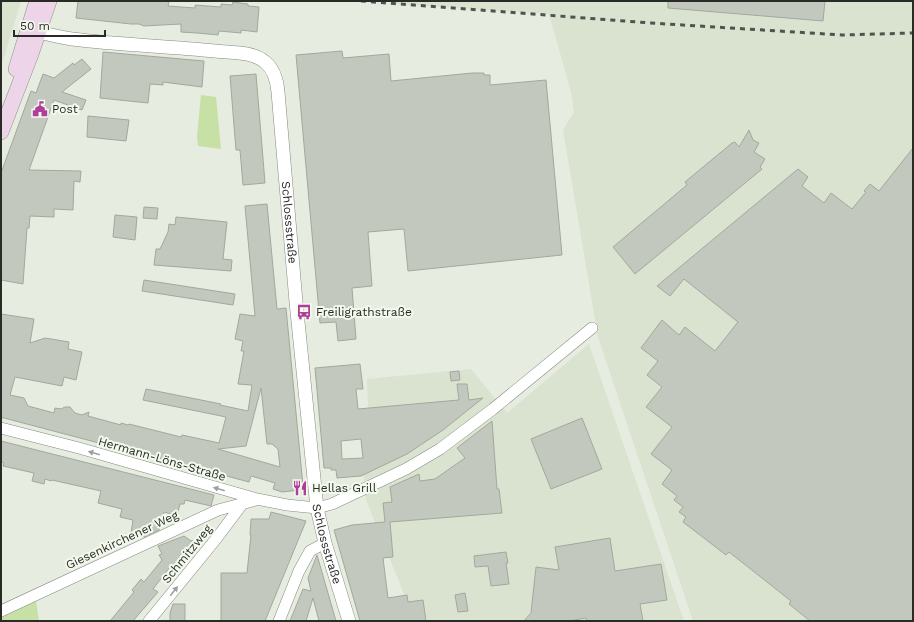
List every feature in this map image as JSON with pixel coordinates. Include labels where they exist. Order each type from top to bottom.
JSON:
[{"type":"main road","points":[[34,31],[38,1]]},
{"type":"main road","points":[[1,132],[34,31],[49,1]]},
{"type":"street","name":"Schlossstraße","points":[[34,31],[71,39],[249,55],[265,62],[271,69],[277,87],[296,302],[317,508],[325,543],[349,621]]},
{"type":"street","points":[[317,508],[332,504],[406,469],[440,449],[493,409],[592,328]]},
{"type":"street","name":"Hermann-Löns-Straße","points":[[1,428],[79,448],[257,499],[287,505],[317,508]]},
{"type":"street","name":"Giesenkirchener Weg","points":[[1,611],[218,510],[257,499]]},
{"type":"street","name":"Schmitzweg","points":[[149,621],[216,539],[243,503]]},
{"type":"street","points":[[279,621],[298,571],[310,551],[325,543]]},
{"type":"shaded area","points":[[1,1],[21,1],[1,67]]},
{"type":"shaded area","points":[[394,1],[913,1],[913,621],[693,621],[598,337],[563,130],[574,112],[571,92],[549,14],[394,4]]},
{"type":"shaded area","points":[[589,344],[684,621],[415,621],[366,500],[359,422],[368,409],[367,379],[471,369],[507,413]]},
{"type":"green space","points":[[201,95],[216,97],[221,149],[198,146],[197,137]]},
{"type":"green space","points":[[36,601],[39,621],[1,621],[1,617]]},
{"type":"building","points":[[78,1],[169,1],[168,6],[195,8],[195,5],[221,7],[221,4],[232,5],[233,2],[248,4],[248,6],[259,7],[257,32],[241,30],[241,33],[219,31],[218,35],[181,32],[181,24],[144,26],[139,24],[76,18]]},
{"type":"building","points":[[668,1],[825,1],[823,21],[668,8]]},
{"type":"building","points":[[342,51],[343,58],[389,54],[391,81],[472,73],[484,73],[484,75],[490,75],[490,85],[546,80],[562,255],[408,271],[404,229],[368,232],[372,286],[352,288],[356,339],[338,341],[336,322],[320,323],[296,55]]},
{"type":"building","points":[[103,52],[204,61],[202,87],[163,82],[163,85],[150,84],[148,103],[100,98]]},
{"type":"building","points":[[82,59],[91,69],[62,92],[86,100],[82,110],[54,100],[29,170],[81,171],[80,182],[74,181],[73,210],[54,209],[54,217],[30,216],[29,228],[27,228],[23,284],[1,280],[1,173],[31,91],[36,93],[43,74],[54,78],[73,63],[74,65]]},
{"type":"building","points":[[256,74],[265,183],[243,185],[240,150],[236,150],[230,76]]},
{"type":"building","points":[[88,116],[129,120],[126,141],[87,137]]},
{"type":"building","points":[[749,130],[753,140],[759,143],[754,152],[765,159],[760,167],[762,169],[635,274],[613,247],[687,185],[685,182],[732,143],[735,142],[739,147]]},
{"type":"building","points":[[913,148],[913,621],[810,621],[789,604],[791,601],[729,552],[726,555],[683,522],[686,517],[679,512],[683,507],[674,500],[677,496],[662,484],[672,470],[651,454],[672,427],[646,407],[662,387],[647,375],[658,361],[641,348],[662,320],[679,335],[685,327],[715,351],[738,322],[684,279],[670,296],[657,286],[798,169],[808,177],[802,186],[824,203],[831,193],[852,209],[866,192],[864,191],[870,184],[879,191]]},
{"type":"building","points":[[267,204],[277,309],[286,308],[303,486],[300,490],[282,492],[273,489],[275,483],[251,476],[249,482],[159,458],[155,460],[152,457],[1,418],[1,314],[34,319],[30,343],[45,338],[69,342],[68,349],[82,352],[76,380],[64,377],[62,386],[15,377],[10,395],[24,398],[28,406],[54,413],[55,408],[61,409],[70,407],[75,413],[82,415],[89,412],[88,416],[121,425],[121,423],[129,424],[181,437],[182,435],[219,443],[226,417],[143,400],[146,389],[248,411],[252,385],[238,384],[244,351],[241,351],[243,341],[235,339],[240,314],[255,316],[245,206]],"holes":[[[261,388],[267,444],[272,444],[278,449],[280,467],[218,449],[246,446]]]},
{"type":"building","points":[[144,207],[158,208],[157,219],[143,218]]},
{"type":"building","points":[[115,215],[137,217],[135,240],[113,237]]},
{"type":"building","points":[[176,217],[227,222],[223,259],[232,260],[231,271],[154,265],[156,249],[160,249],[168,232],[169,224],[175,225]]},
{"type":"building","points":[[144,280],[235,294],[233,305],[142,291]]},
{"type":"building","points":[[360,364],[363,389],[356,389],[358,409],[459,400],[457,384],[467,384],[469,400],[483,398],[443,430],[407,454],[361,476],[337,478],[336,470],[324,468],[315,368]],"holes":[[[361,439],[363,458],[342,459],[341,441]]]},
{"type":"building","points":[[459,371],[460,380],[451,381],[450,372]]},
{"type":"building","points":[[582,418],[602,469],[551,489],[531,439]]},
{"type":"building","points":[[492,421],[497,489],[499,489],[502,513],[390,522],[393,557],[383,558],[388,598],[407,595],[408,602],[423,600],[426,621],[360,621],[334,530],[352,525],[385,522],[383,503],[392,502],[390,487],[419,474],[420,481],[435,479],[465,458],[457,448]]},
{"type":"building","points":[[1,441],[214,495],[211,506],[185,500],[184,504],[180,504],[177,516],[164,512],[159,530],[144,537],[131,533],[133,520],[120,517],[122,509],[98,503],[101,491],[52,480],[45,479],[44,484],[32,481],[34,473],[3,466],[4,463],[1,462]]},
{"type":"building","points":[[271,512],[306,521],[265,621],[221,621],[221,573],[247,573],[251,519],[269,519]]},
{"type":"building","points":[[184,536],[199,546],[177,573],[170,567],[153,589],[158,592],[133,621],[110,621],[134,592],[132,590],[141,579],[144,582],[162,560],[159,555],[162,554],[158,546]]},
{"type":"building","points":[[610,538],[615,571],[661,564],[667,600],[640,604],[643,621],[587,621],[586,618],[569,621],[524,621],[531,613],[536,567],[559,570],[555,547]]},
{"type":"building","points":[[506,552],[509,584],[491,586],[488,566],[475,567],[474,556]]},
{"type":"building","points":[[317,555],[336,621],[319,621],[313,598],[306,621],[290,621],[303,589],[311,591],[308,578]]},
{"type":"building","points":[[465,593],[468,611],[458,612],[455,595]]},
{"type":"building","points":[[173,604],[185,604],[185,621],[170,621],[170,613]]},
{"type":"railway","points":[[361,1],[651,23],[842,35],[913,33]]},
{"type":"place","name":"Post","points":[[40,109]]},
{"type":"place","name":"Freiligrathstraße","points":[[304,312]]},
{"type":"place","name":"Hellas Grill","points":[[300,488]]}]
